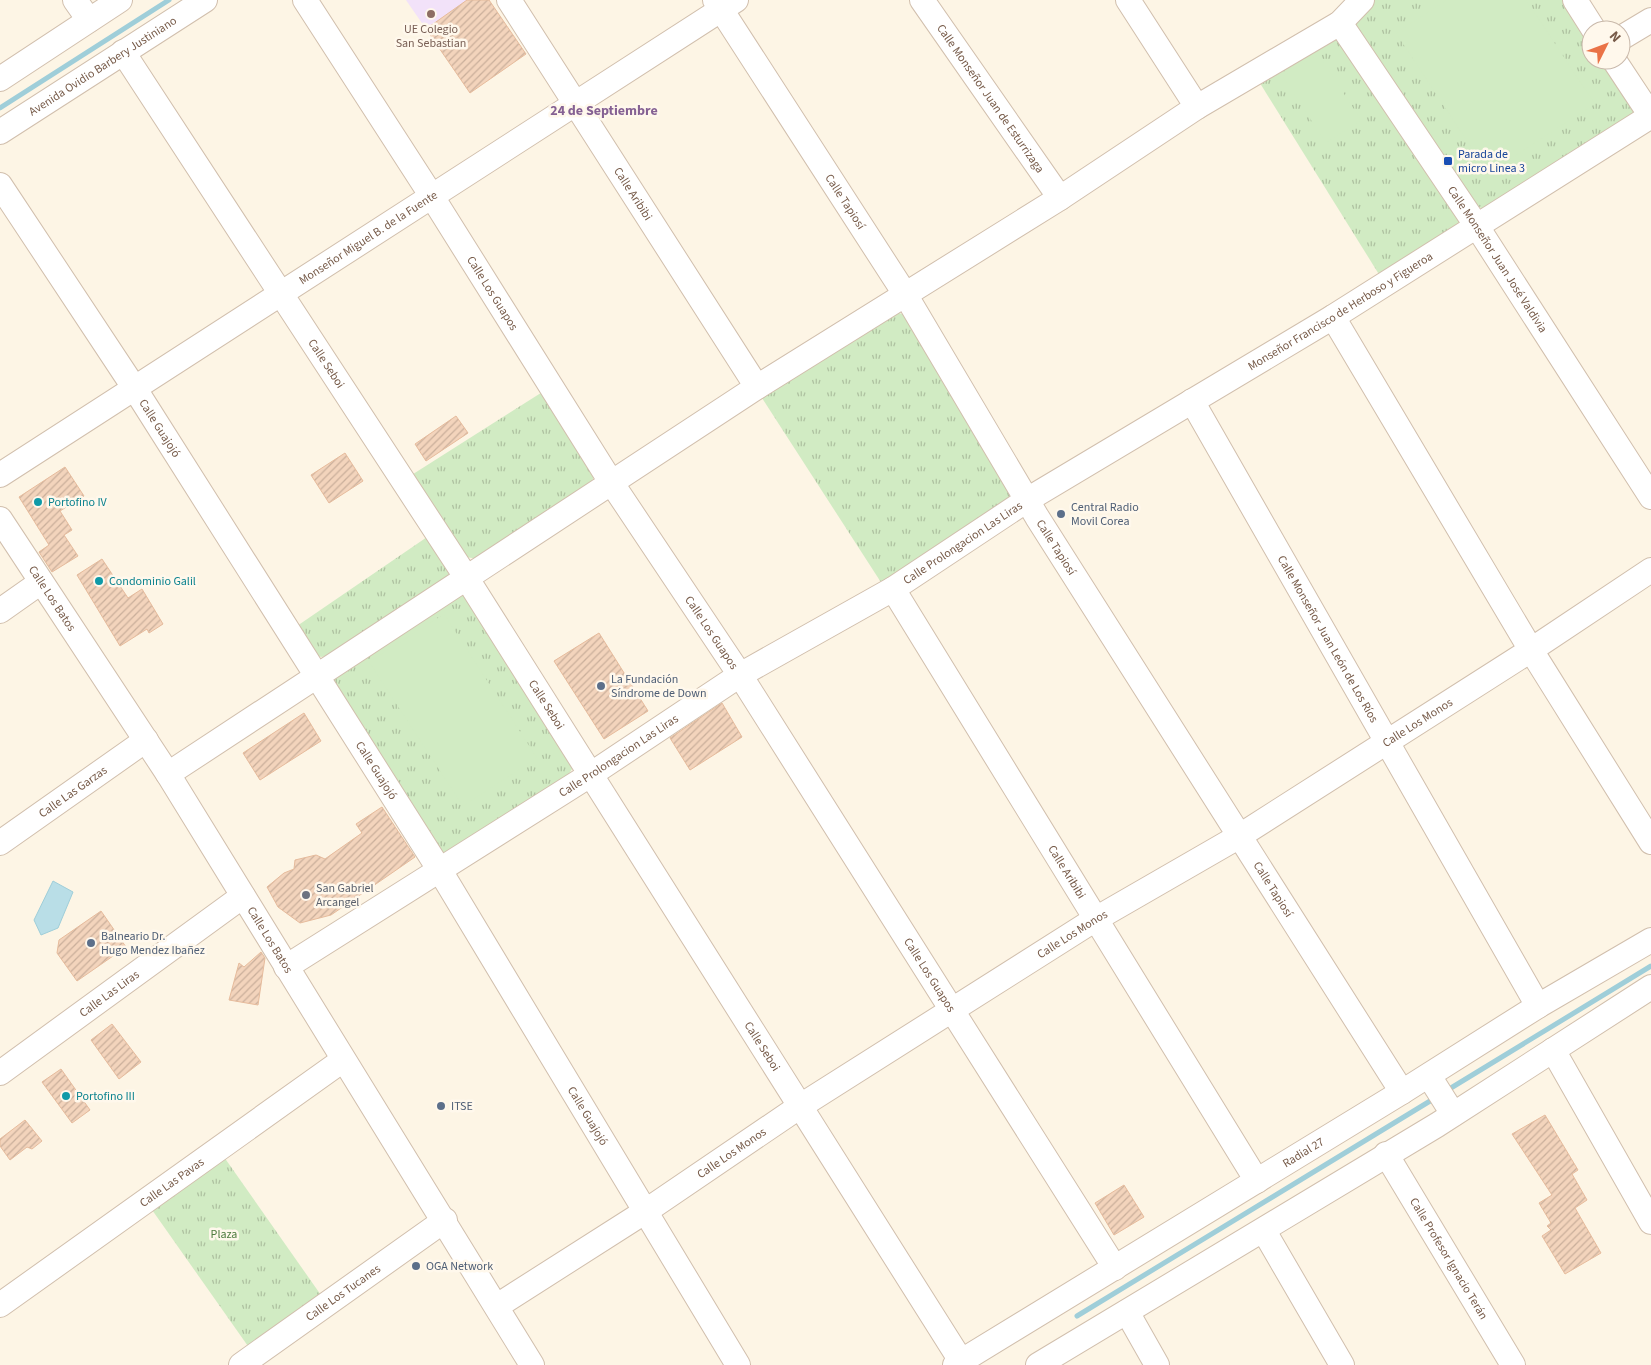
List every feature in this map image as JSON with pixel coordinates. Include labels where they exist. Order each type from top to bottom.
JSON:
[{"type":"street","points":[[75,0],[89,20]]},
{"type":"street","points":[[0,79],[120,0]]},
{"type":"street","name":"Avenida Ovidio Barbery Justiniano","points":[[0,132],[122,52],[206,0]]},
{"type":"street","name":"Calle Los Guapos","points":[[305,0],[431,195],[611,482],[740,675],[1115,1268]]},
{"type":"street","name":"Calle Aribibi","points":[[509,0],[577,102],[757,387]]},
{"type":"street","name":"Calle Monseñor Juan de Esturrizaga","points":[[922,0],[1060,198]]},
{"type":"street","points":[[1128,0],[1197,107]]},
{"type":"street","points":[[168,774],[757,387],[1060,198],[1197,107],[1340,23],[1362,0]]},
{"type":"street","points":[[1575,0],[1588,20]]},
{"type":"street","name":"Monseñor Miguel B. de la Fuente","points":[[0,475],[577,102],[724,3]]},
{"type":"street","name":"Calle Tapiosí","points":[[724,3],[905,294],[1027,500],[1238,837],[1402,1092]]},
{"type":"street","points":[[1631,32],[1651,20]]},
{"type":"street","name":"Calle Monseñor Juan José Valdivia","points":[[1340,23],[1476,225],[1651,497]]},
{"type":"street","name":"Calle Seboi","points":[[122,52],[466,577],[958,1363]]},
{"type":"street","points":[[1621,70],[1651,116]]},
{"type":"street","name":"Monseñor Francisco de Herboso y Figueroa","points":[[1027,500],[1334,317],[1476,225],[1651,116]]},
{"type":"street","name":"Calle Guajojó","points":[[0,185],[135,389],[439,869],[738,1365]]},
{"type":"street","points":[[1334,317],[1531,650],[1651,842]]},
{"type":"street","name":"Calle Monseñor Juan León de Los Ríos","points":[[1192,401],[1538,1006]]},
{"type":"street","name":"Calle Prolongacion Las Liras","points":[[286,967],[590,775],[740,675],[893,589],[1027,500]]},
{"type":"street","name":"Calle Los Batos","points":[[0,519],[168,774],[343,1060],[445,1220],[532,1365]]},
{"type":"street","name":"Calle Los Monos","points":[[497,1306],[646,1211],[799,1107],[1094,920],[1238,837],[1531,650],[1651,570]]},
{"type":"street","points":[[0,611],[41,582]]},
{"type":"street","name":"Calle Aribibi","points":[[893,589],[1094,920],[1257,1181]]},
{"type":"street","name":"Calle Las Garzas","points":[[0,843],[146,740]]},
{"type":"street","name":"Calle Las Liras","points":[[1,1071],[243,896]]},
{"type":"street","name":"Radial 27","points":[[958,1363],[1402,1092],[1431,1080],[1538,1006],[1651,940]]},
{"type":"street","points":[[1038,1365],[1264,1230],[1386,1154],[1450,1109],[1553,1050],[1651,987]]},
{"type":"street","points":[[1553,1050],[1651,1222]]},
{"type":"street","name":"Calle Las Pavas","points":[[0,1304],[343,1060]]},
{"type":"street","points":[[1431,1080],[1450,1109]]},
{"type":"street","name":"Calle Profesor Ignacio Terán","points":[[1386,1154],[1512,1365]]},
{"type":"street","name":"Calle Los Tucanes","points":[[241,1365],[445,1220]]},
{"type":"street","points":[[1264,1230],[1342,1365]]},
{"type":"street","points":[[1126,1312],[1157,1365]]},
{"type":"shaded area","name":"UE Colegio San Sebastian","points":[[406,0],[467,0],[426,29]]},
{"type":"green space","points":[[1373,0],[1567,0],[1581,22],[1581,70],[1612,70],[1637,108],[1634,121],[1482,209],[1476,204],[1355,27],[1359,16]]},
{"type":"green space","points":[[1447,0],[1526,0],[1595,104],[1488,173],[1396,33]]},
{"type":"green space","points":[[1333,39],[1339,41],[1462,220],[1460,225],[1380,276],[1258,80]]},
{"type":"green space","points":[[1318,54],[1361,120],[1326,143],[1283,77]]},
{"type":"green space","points":[[896,312],[908,316],[1017,498],[884,587],[762,398]]},
{"type":"green space","points":[[544,391],[594,476],[591,484],[479,559],[465,557],[410,476]]},
{"type":"green space","points":[[430,535],[450,568],[448,576],[327,656],[321,657],[315,654],[297,626]]},
{"type":"green space","points":[[463,593],[572,759],[572,769],[567,777],[449,853],[440,852],[334,685],[334,677]]},
{"type":"green space","points":[[444,614],[537,758],[463,806],[369,662]]},
{"type":"green space","name":"Plaza","points":[[224,1157],[323,1298],[250,1349],[150,1207]]},
{"type":"water","points":[[53,881],[73,892],[58,928],[41,935],[34,920]]},
{"type":"building","points":[[467,0],[489,0],[526,54],[470,93],[426,29]]},
{"type":"building","points":[[456,416],[468,433],[426,461],[415,444]]},
{"type":"building","points":[[345,453],[363,481],[329,503],[311,475]]},
{"type":"building","name":"Portofino IV","points":[[65,467],[84,496],[60,511],[72,530],[64,535],[78,556],[52,572],[39,552],[49,545],[19,497]]},
{"type":"building","points":[[102,559],[128,598],[142,589],[163,624],[149,633],[147,629],[120,646],[77,575]]},
{"type":"building","name":"La Fundación Síndrome de Down","points":[[599,633],[648,711],[604,739],[554,661]]},
{"type":"building","points":[[722,703],[742,737],[690,770],[670,738]]},
{"type":"building","points":[[304,713],[321,741],[260,780],[243,753]]},
{"type":"building","points":[[382,807],[415,857],[331,915],[300,923],[278,907],[267,887],[284,873],[294,869],[295,860],[316,855],[325,859],[362,833],[356,824]]},
{"type":"building","name":"Balneario Dr. Hugo Mendez Ibañez","points":[[101,911],[126,947],[77,981],[57,953],[59,940]]},
{"type":"building","points":[[261,952],[265,958],[258,1005],[229,1000],[239,963],[244,967]]},
{"type":"building","points":[[112,1024],[141,1062],[119,1079],[91,1040]]},
{"type":"building","name":"Portofino III","points":[[61,1069],[90,1110],[72,1123],[42,1082]]},
{"type":"building","points":[[1545,1115],[1578,1170],[1572,1174],[1587,1200],[1575,1208],[1601,1253],[1565,1274],[1542,1236],[1551,1230],[1547,1226],[1551,1223],[1539,1203],[1552,1195],[1512,1134]]},
{"type":"building","points":[[25,1120],[42,1141],[32,1149],[27,1147],[10,1160],[0,1146],[0,1139]]},
{"type":"building","points":[[1124,1185],[1144,1217],[1114,1235],[1095,1203]]},
{"type":"waterway","points":[[0,108],[169,0]]},
{"type":"waterway","points":[[1446,1091],[1651,966]]},
{"type":"waterway","points":[[1077,1316],[1435,1098]]},
{"type":"place","name":"UE Colegio San Sebastian","points":[[431,14]]},
{"type":"place","name":"Parada de micro Linea 3","points":[[1448,161]]},
{"type":"place","name":"Portofino IV","points":[[38,502]]},
{"type":"place","name":"Central Radio Movil Corea","points":[[1061,514]]},
{"type":"place","name":"Condominio Galil","points":[[99,581]]},
{"type":"place","name":"La Fundación Síndrome de Down","points":[[601,686]]},
{"type":"place","name":"San Gabriel Arcangel","points":[[306,895]]},
{"type":"place","name":"Balneario Dr. Hugo Mendez Ibañez","points":[[91,943]]},
{"type":"place","name":"Portofino III","points":[[66,1096]]},
{"type":"place","name":"ITSE","points":[[441,1106]]},
{"type":"place","name":"OGA Network","points":[[416,1266]]},
{"type":"district","name":"24 de Septiembre","points":[[604,111]]}]
